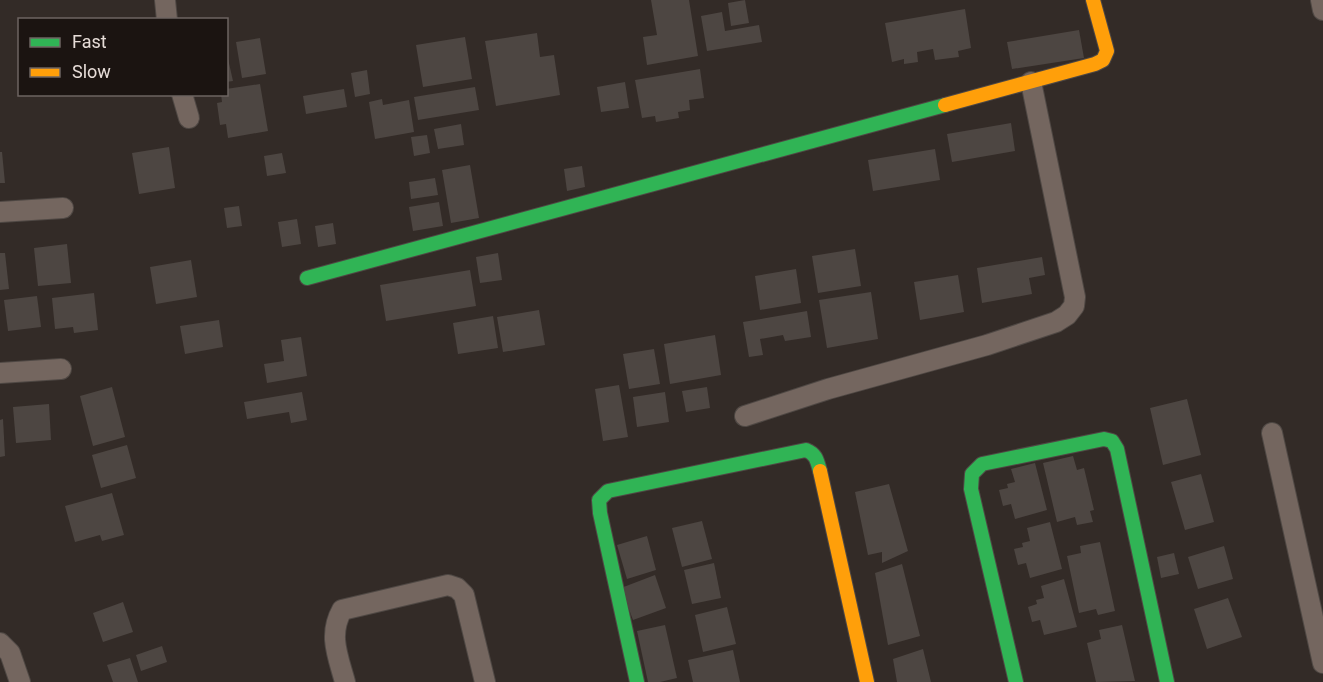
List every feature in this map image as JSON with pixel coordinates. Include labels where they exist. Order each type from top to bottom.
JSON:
[{"type":"street","points":[[165,0],[167,18]]},
{"type":"street","points":[[307,278],[1095,64],[1103,60],[1107,51],[1093,0]]},
{"type":"street","points":[[1321,0],[1323,10]]},
{"type":"street","points":[[745,416],[828,388],[987,345],[1056,322],[1067,315],[1074,306],[1075,297],[1031,81]]},
{"type":"street","points":[[183,96],[189,118]]},
{"type":"street","points":[[0,212],[63,208]]},
{"type":"street","points":[[0,373],[61,369]]},
{"type":"street","points":[[1272,433],[1323,663]]},
{"type":"street","points":[[1016,682],[971,489],[972,474],[982,464],[1104,439],[1112,441],[1117,449],[1167,682]]},
{"type":"street","points":[[637,682],[598,500],[608,491],[806,450],[813,453],[817,459],[867,682]]},
{"type":"street","points":[[345,682],[333,635],[335,622],[342,610],[448,585],[457,588],[465,595],[485,682]]},
{"type":"street","points":[[0,643],[10,653],[20,682]]},
{"type":"building","points":[[651,0],[689,0],[698,56],[647,65],[643,37],[657,35]]},
{"type":"building","points":[[745,0],[749,23],[731,26],[728,3]]},
{"type":"building","points":[[965,9],[971,48],[958,51],[959,57],[935,60],[933,49],[917,52],[918,62],[904,64],[904,59],[892,62],[885,23]]},
{"type":"building","points":[[722,12],[725,31],[759,25],[762,42],[707,51],[701,16]]},
{"type":"building","points":[[1079,30],[1084,58],[1012,69],[1007,42]]},
{"type":"building","points":[[537,33],[540,57],[554,55],[560,95],[496,106],[485,41]]},
{"type":"building","points":[[465,37],[472,79],[423,87],[416,45]]},
{"type":"building","points":[[260,38],[266,74],[242,78],[236,42]]},
{"type":"building","points":[[228,59],[233,81],[228,82]]},
{"type":"building","points":[[700,69],[704,98],[689,100],[690,110],[678,112],[679,118],[656,122],[655,116],[642,118],[635,80]]},
{"type":"building","points":[[367,70],[370,94],[355,97],[351,73]]},
{"type":"building","points":[[625,82],[629,108],[601,112],[597,87]]},
{"type":"building","points":[[260,84],[268,131],[228,138],[226,124],[220,125],[217,103],[222,102],[221,96],[228,96],[228,89]]},
{"type":"building","points":[[475,87],[479,110],[418,120],[414,97]]},
{"type":"building","points":[[344,89],[347,107],[306,114],[303,96]]},
{"type":"building","points":[[382,99],[383,105],[409,100],[414,132],[375,139],[369,102]]},
{"type":"building","points":[[1011,123],[1015,151],[952,162],[947,134]]},
{"type":"building","points":[[461,124],[464,145],[438,149],[434,129]]},
{"type":"building","points":[[427,135],[430,153],[414,156],[411,137]]},
{"type":"building","points":[[169,147],[175,188],[139,194],[132,153]]},
{"type":"building","points":[[935,149],[940,180],[873,191],[868,160]]},
{"type":"building","points":[[0,152],[2,152],[5,183],[0,183]]},
{"type":"building","points":[[282,153],[286,173],[267,176],[264,156]]},
{"type":"building","points":[[470,165],[479,218],[451,223],[442,170]]},
{"type":"building","points":[[582,166],[585,187],[567,191],[564,169]]},
{"type":"building","points":[[435,178],[438,195],[411,199],[409,182]]},
{"type":"building","points":[[439,202],[443,226],[413,231],[409,207]]},
{"type":"building","points":[[239,206],[242,226],[227,228],[224,208]]},
{"type":"building","points":[[297,219],[301,244],[282,247],[278,222]]},
{"type":"building","points":[[333,223],[336,244],[318,247],[315,226]]},
{"type":"building","points":[[67,244],[71,283],[38,286],[34,248]]},
{"type":"building","points":[[855,249],[861,286],[818,293],[812,256]]},
{"type":"building","points":[[0,253],[5,253],[9,289],[0,290]]},
{"type":"building","points":[[498,253],[502,280],[480,283],[476,257]]},
{"type":"building","points":[[1042,257],[1045,275],[1029,278],[1032,294],[982,303],[977,268]]},
{"type":"building","points":[[191,260],[197,297],[156,304],[150,267]]},
{"type":"building","points":[[796,269],[801,303],[760,310],[755,276]]},
{"type":"building","points":[[470,270],[476,306],[386,321],[380,285]]},
{"type":"building","points":[[958,275],[964,312],[920,320],[914,282]]},
{"type":"building","points":[[871,292],[878,339],[827,348],[819,300]]},
{"type":"building","points":[[94,293],[98,330],[74,333],[73,327],[55,329],[52,298]]},
{"type":"building","points":[[37,296],[41,327],[8,331],[4,300]]},
{"type":"building","points":[[539,310],[545,345],[503,352],[497,317]]},
{"type":"building","points":[[807,311],[811,337],[785,341],[783,335],[760,339],[763,355],[749,357],[743,322]]},
{"type":"building","points":[[493,316],[498,348],[458,354],[453,323]]},
{"type":"building","points":[[219,320],[223,347],[185,354],[180,326]]},
{"type":"building","points":[[715,335],[721,375],[670,384],[664,344]]},
{"type":"building","points":[[301,337],[307,376],[267,383],[264,364],[284,361],[281,340]]},
{"type":"building","points":[[654,349],[660,384],[629,389],[623,354]]},
{"type":"building","points":[[619,385],[628,437],[603,441],[595,389]]},
{"type":"building","points":[[112,387],[125,437],[93,446],[80,396]]},
{"type":"building","points":[[707,387],[710,408],[686,412],[682,391]]},
{"type":"building","points":[[302,392],[307,420],[291,423],[289,412],[247,419],[244,402]]},
{"type":"building","points":[[665,392],[669,422],[637,427],[633,397]]},
{"type":"building","points":[[1187,399],[1201,455],[1163,465],[1150,408]]},
{"type":"building","points":[[49,404],[51,440],[16,443],[13,407]]},
{"type":"building","points":[[3,419],[5,456],[0,457],[0,420]]},
{"type":"building","points":[[127,445],[136,478],[101,488],[92,455]]},
{"type":"building","points":[[1073,456],[1077,470],[1084,468],[1094,510],[1090,511],[1093,522],[1077,525],[1075,517],[1057,522],[1043,463]]},
{"type":"building","points":[[1035,463],[1047,510],[1015,519],[1011,504],[1003,506],[999,490],[1008,488],[1007,484],[1015,482],[1011,469]]},
{"type":"building","points":[[1201,474],[1214,522],[1185,530],[1171,482]]},
{"type":"building","points":[[889,484],[908,551],[882,563],[882,552],[868,555],[855,492]]},
{"type":"building","points":[[112,493],[124,535],[102,541],[100,535],[75,542],[65,506]]},
{"type":"building","points":[[702,521],[712,559],[682,567],[672,528]]},
{"type":"building","points":[[1050,522],[1062,569],[1030,578],[1026,563],[1018,565],[1014,549],[1023,547],[1022,543],[1030,541],[1027,528]]},
{"type":"building","points":[[647,536],[656,570],[627,579],[617,545]]},
{"type":"building","points":[[1100,542],[1115,611],[1098,615],[1096,609],[1079,613],[1067,556],[1081,553],[1080,546]]},
{"type":"building","points":[[1224,546],[1233,579],[1198,589],[1188,557]]},
{"type":"building","points":[[1174,553],[1179,574],[1161,578],[1157,557]]},
{"type":"building","points":[[714,563],[721,598],[692,604],[684,570]]},
{"type":"building","points":[[902,564],[920,636],[888,645],[875,573]]},
{"type":"building","points":[[655,575],[666,608],[633,620],[621,588]]},
{"type":"building","points":[[1064,579],[1077,627],[1044,635],[1040,620],[1032,622],[1028,607],[1037,604],[1036,600],[1044,598],[1041,586]]},
{"type":"building","points":[[1228,598],[1242,637],[1207,649],[1194,609]]},
{"type":"building","points":[[123,602],[133,632],[103,642],[93,613]]},
{"type":"building","points":[[727,607],[736,644],[703,652],[695,615]]},
{"type":"building","points":[[665,625],[677,678],[648,682],[637,631]]},
{"type":"building","points":[[1122,625],[1135,681],[1096,682],[1087,643],[1101,639],[1099,630]]},
{"type":"building","points":[[162,646],[167,662],[141,671],[136,655]]},
{"type":"building","points":[[923,649],[931,682],[897,682],[893,659]]},
{"type":"building","points":[[733,650],[740,682],[693,682],[688,660]]},
{"type":"building","points":[[130,658],[138,682],[113,682],[107,665]]},
{"type":"traffic: fast","points":[[307,278],[945,105]]},
{"type":"traffic: fast","points":[[1016,682],[971,489],[972,474],[982,464],[1104,439],[1112,441],[1117,449],[1167,682]]},
{"type":"traffic: fast","points":[[637,682],[599,500],[608,491],[806,450],[816,458],[820,471]]},
{"type":"traffic: slow","points":[[945,105],[1103,60],[1107,51],[1093,0]]},
{"type":"traffic: slow","points":[[820,471],[867,682]]}]
